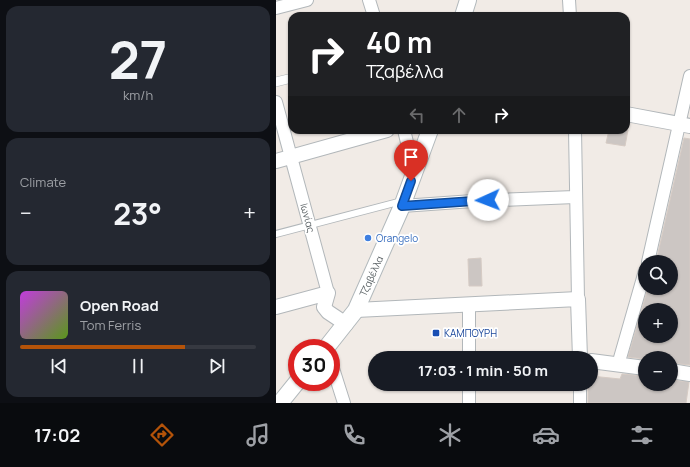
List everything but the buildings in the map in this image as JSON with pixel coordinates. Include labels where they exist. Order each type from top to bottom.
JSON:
[{"type":"main road","points":[[464,12],[468,0]]},
{"type":"main road","name":"Τζαβέλλα","points":[[336,339],[356,310],[403,204],[428,134]]},
{"type":"main road","points":[[280,403],[290,391]]},
{"type":"street","points":[[276,8],[307,0]]},
{"type":"street","points":[[369,0],[373,12]]},
{"type":"street","points":[[569,0],[570,12]]},
{"type":"street","points":[[650,255],[684,125],[690,76]]},
{"type":"street","points":[[276,82],[288,79]]},
{"type":"street","name":"Ιωνίας","points":[[276,102],[328,293],[324,307],[328,312],[346,324]]},
{"type":"street","points":[[630,115],[684,125]]},
{"type":"street","points":[[276,161],[372,134]]},
{"type":"street","points":[[405,134],[414,171]]},
{"type":"street","points":[[574,134],[580,351]]},
{"type":"street","points":[[403,204],[575,197]]},
{"type":"street","points":[[276,307],[328,293]]},
{"type":"street","points":[[618,365],[638,295]]},
{"type":"street","points":[[356,310],[578,299]]},
{"type":"street","points":[[469,304],[469,351]]},
{"type":"street","points":[[598,363],[638,367]]},
{"type":"street","points":[[678,373],[690,374]]},
{"type":"street","points":[[340,390],[344,403]]},
{"type":"street","points":[[469,391],[469,403]]},
{"type":"street","points":[[580,391],[580,403]]},
{"type":"lane","points":[[276,234],[403,204]]},
{"type":"place","name":"Orangelo","points":[[368,238]]},
{"type":"place","name":"ΚΑΜΠΟΥΡΗ","points":[[436,333]]},
{"type":"route","points":[[411,181],[402,206],[488,200]]}]
